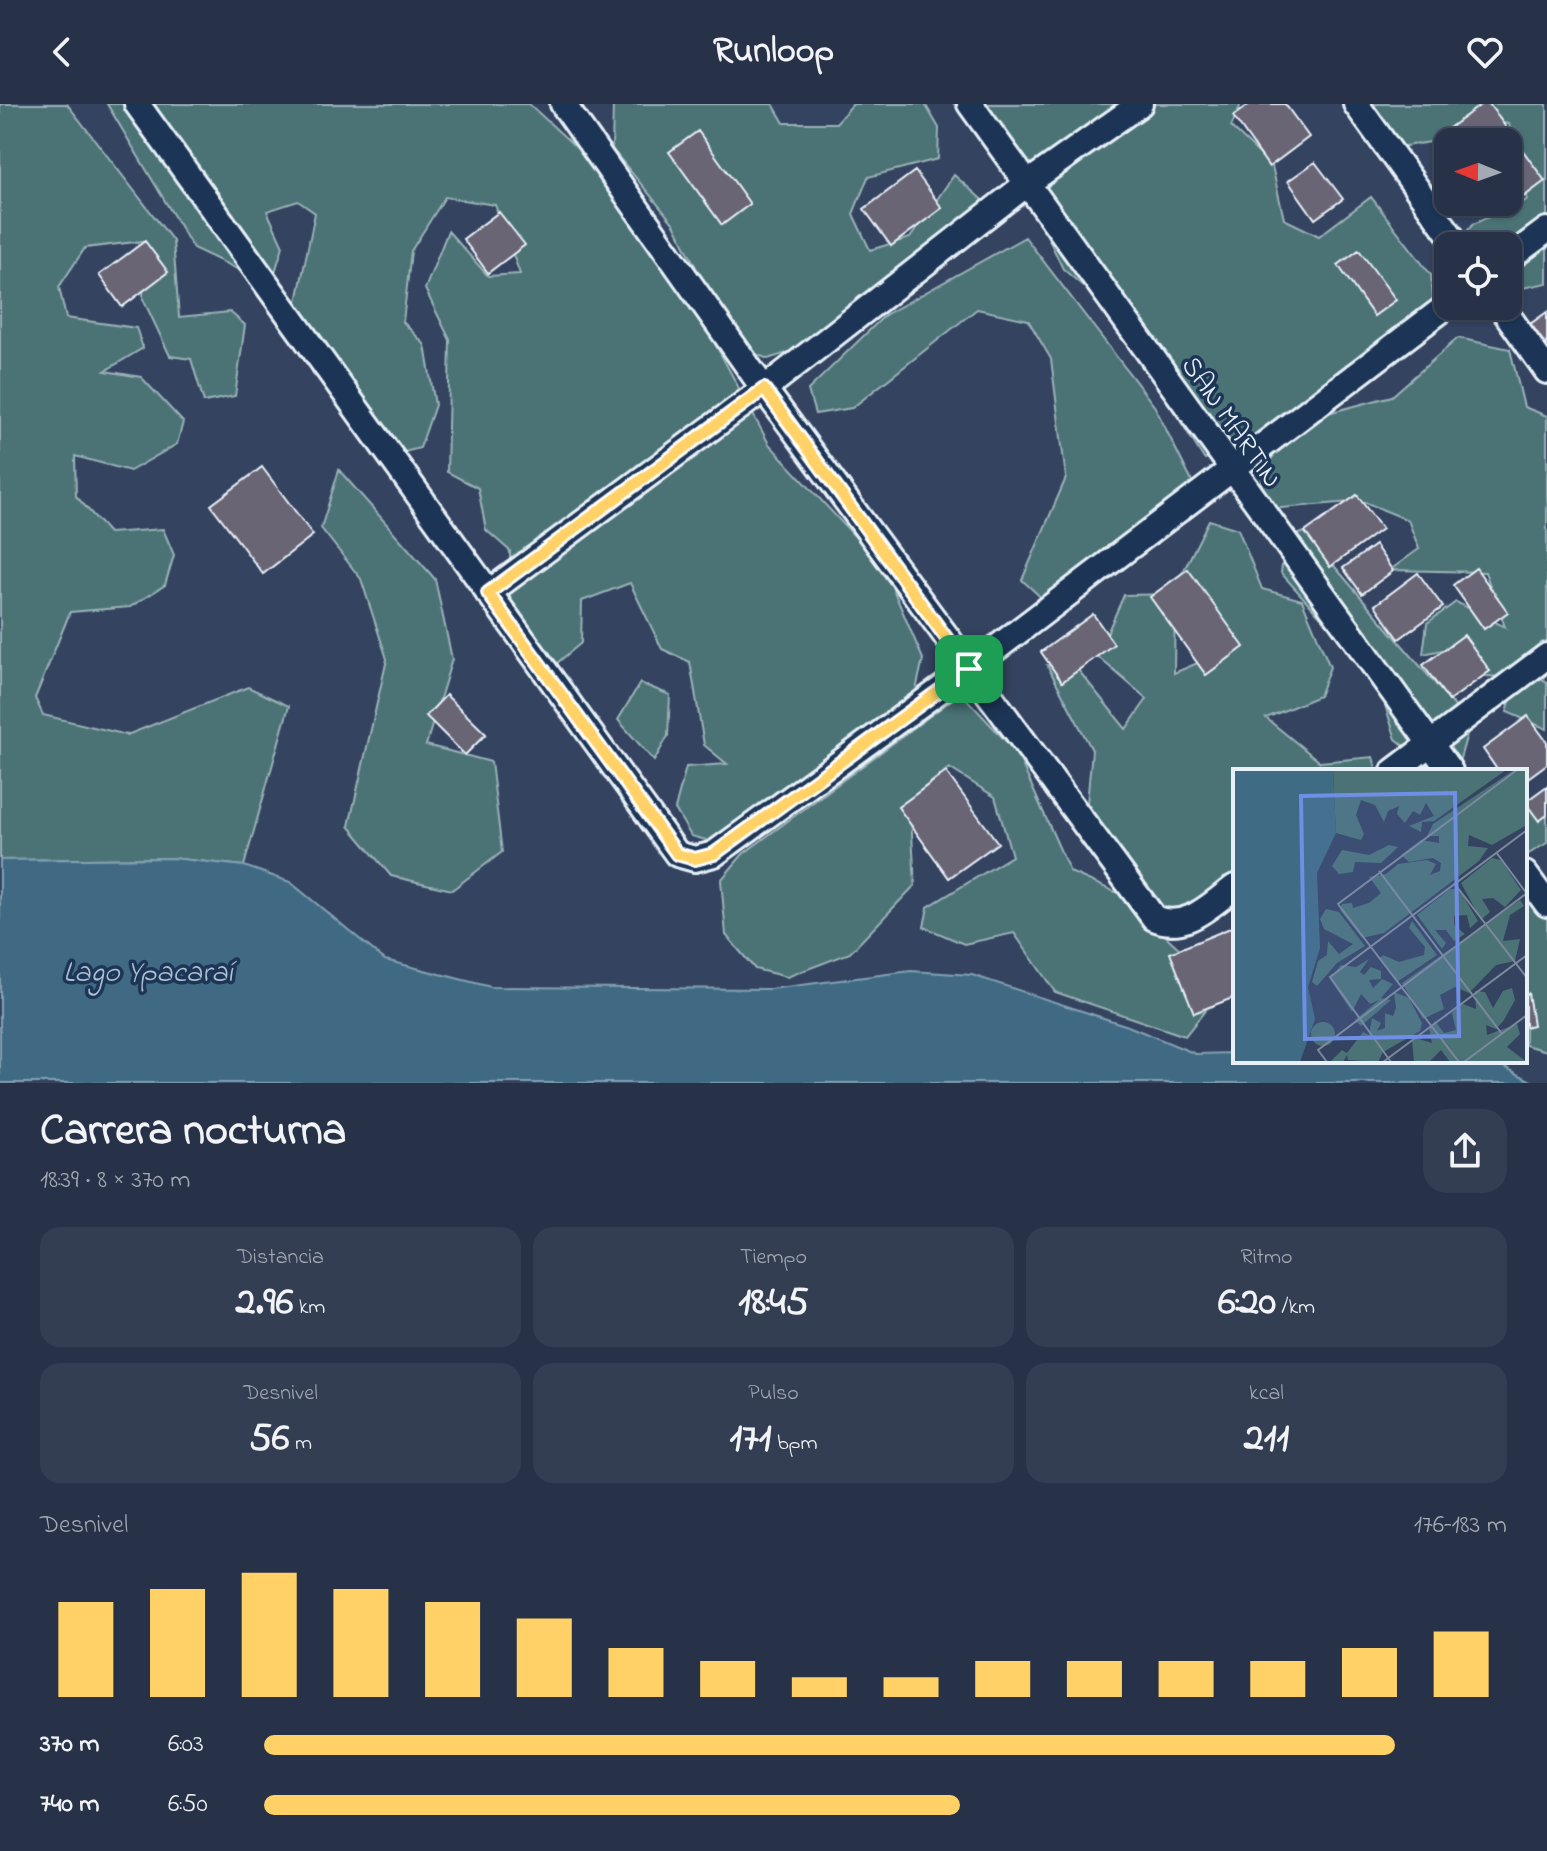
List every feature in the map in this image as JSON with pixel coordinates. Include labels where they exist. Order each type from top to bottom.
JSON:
[{"type":"street","points":[[137,104],[677,854],[695,859],[714,854],[969,669],[1434,316]]},
{"type":"street","name":"SAN MARTIN","points":[[970,104],[1230,470],[1449,769]]},
{"type":"street","points":[[488,593],[764,389],[1028,183],[1140,104]]},
{"type":"street","points":[[1356,104],[1448,232]]},
{"type":"street","points":[[576,109],[764,389],[1154,918],[1169,925],[1189,920],[1233,888]]},
{"type":"street","points":[[1522,249],[1547,230]]},
{"type":"street","points":[[1511,320],[1547,371]]},
{"type":"street","points":[[1397,769],[1547,656]]},
{"type":"street","points":[[1527,877],[1547,904]]},
{"type":"green space","points":[[0,104],[67,104],[173,241],[179,317],[230,312],[245,325],[235,396],[204,402],[191,359],[170,356],[143,299],[144,241],[85,248],[59,287],[66,318],[136,328],[143,348],[105,371],[141,377],[183,422],[177,444],[130,471],[75,456],[76,496],[109,533],[163,529],[174,555],[165,585],[130,607],[70,612],[35,698],[43,715],[127,735],[248,687],[289,706],[244,866],[172,858],[0,860]]},
{"type":"green space","points":[[107,104],[529,104],[642,208],[769,444],[884,568],[923,659],[911,712],[731,847],[691,836],[675,809],[686,767],[727,764],[704,745],[690,662],[662,649],[630,583],[582,601],[581,643],[556,664],[524,660],[510,627],[510,551],[486,530],[478,488],[447,472],[450,340],[425,289],[448,231],[488,276],[520,274],[495,205],[445,197],[411,251],[403,322],[425,345],[435,405],[420,448],[389,456],[351,392],[314,376],[292,326],[315,213],[298,201],[267,211],[283,246],[271,285],[193,248]]},
{"type":"green space","points":[[613,104],[773,104],[784,123],[836,123],[853,104],[925,104],[939,128],[938,159],[868,177],[853,214],[870,250],[910,238],[954,175],[987,204],[980,236],[828,340],[768,359],[736,346],[674,224],[612,149]]},
{"type":"green space","points":[[954,104],[1241,104],[1231,127],[1272,166],[1284,219],[1319,236],[1371,197],[1431,275],[1435,330],[1280,414],[1259,454],[1204,459],[1111,310],[1063,269],[1010,157]]},
{"type":"green space","points":[[1347,104],[1547,104],[1547,283],[1522,288],[1522,232],[1466,232],[1473,224],[1491,216],[1522,216],[1522,202],[1527,200],[1522,179],[1522,128],[1471,119],[1466,128],[1434,128],[1434,141],[1399,147]]},
{"type":"green space","points":[[1025,237],[1155,407],[1197,492],[1048,604],[1022,580],[1066,478],[1051,359],[1028,320],[977,309],[852,408],[815,414],[808,390],[885,315]]},
{"type":"green space","points":[[1458,338],[1510,349],[1524,407],[1547,416],[1547,674],[1542,679],[1547,682],[1547,729],[1507,712],[1513,691],[1540,679],[1486,676],[1462,646],[1423,654],[1427,623],[1456,602],[1505,627],[1485,572],[1390,570],[1419,549],[1408,520],[1362,501],[1259,510],[1263,471],[1298,421],[1392,396]]},
{"type":"green space","points":[[339,470],[435,579],[452,659],[426,745],[491,762],[502,852],[452,890],[391,876],[349,826],[387,659],[361,579],[321,528]]},
{"type":"green space","points":[[1209,520],[1238,529],[1262,589],[1302,600],[1330,667],[1319,696],[1266,718],[1320,762],[1373,757],[1376,769],[1233,769],[1233,904],[1209,921],[1168,921],[1083,846],[1092,750],[1047,665],[1075,666],[1126,729],[1147,699],[1097,656],[1124,595],[1175,594],[1174,673],[1231,649],[1233,631],[1176,586]]},
{"type":"green space","points":[[1305,532],[1470,724],[1459,762],[1429,766],[1396,739],[1376,678],[1281,573],[1285,539]]},
{"type":"green space","points":[[640,683],[670,695],[668,736],[654,761],[618,720]]},
{"type":"green space","points":[[961,693],[1017,753],[1070,872],[1120,894],[1207,974],[1211,1003],[1185,1036],[1055,992],[1014,933],[964,944],[924,927],[928,907],[1012,856],[995,797],[949,768],[910,799],[915,885],[850,953],[787,977],[755,969],[726,935],[721,880],[743,854]]},
{"type":"green space","points":[[1527,804],[1547,817],[1547,843],[1527,855]]},
{"type":"green space","points":[[1527,899],[1547,903],[1547,1051],[1527,1046]]},
{"type":"water","name":"Lago Ypacaraí","points":[[172,858],[244,866],[290,882],[385,960],[491,987],[770,989],[911,971],[972,975],[1128,1026],[1196,1054],[1233,1053],[1233,1063],[1497,1063],[1535,1083],[0,1083],[0,860]]},
{"type":"building","points":[[1250,104],[1285,104],[1309,137],[1269,167],[1233,116]]},
{"type":"building","points":[[1482,104],[1489,104],[1506,128],[1449,128]]},
{"type":"building","points":[[698,131],[750,204],[722,225],[669,152]]},
{"type":"building","points":[[1522,149],[1545,181],[1522,198]]},
{"type":"building","points":[[1315,162],[1343,199],[1315,219],[1288,181]]},
{"type":"building","points":[[915,171],[942,208],[891,246],[864,209]]},
{"type":"building","points":[[499,212],[525,245],[488,273],[463,239]]},
{"type":"building","points":[[145,241],[168,272],[122,307],[99,275]]},
{"type":"building","points":[[1359,250],[1396,300],[1374,316],[1338,265]]},
{"type":"building","points":[[1547,312],[1547,348],[1530,324]]},
{"type":"building","points":[[262,467],[313,535],[263,574],[211,505]]},
{"type":"building","points":[[1357,495],[1382,529],[1330,567],[1305,532]]},
{"type":"building","points":[[1375,545],[1393,571],[1362,594],[1343,568]]},
{"type":"building","points":[[1476,568],[1508,612],[1484,629],[1453,585]]},
{"type":"building","points":[[1188,569],[1244,647],[1206,675],[1150,597]]},
{"type":"building","points":[[1418,573],[1443,607],[1399,639],[1375,605]]},
{"type":"building","points":[[1093,614],[1114,644],[1062,682],[1041,652]]},
{"type":"building","points":[[1464,635],[1490,671],[1449,701],[1423,665]]},
{"type":"building","points":[[446,695],[486,734],[465,755],[426,716]]},
{"type":"building","points":[[1528,716],[1547,742],[1547,764],[1527,779],[1527,769],[1497,769],[1483,749]]},
{"type":"building","points":[[946,772],[998,843],[949,878],[898,807]]},
{"type":"building","points":[[1547,786],[1547,815],[1539,821],[1527,801]]},
{"type":"building","points":[[1233,927],[1233,998],[1194,1013],[1170,953]]},
{"type":"building","points":[[1527,993],[1533,1025],[1527,1026]]},
{"type":"route","points":[[764,389],[969,669],[714,854],[695,859],[677,854],[488,593],[764,389]]}]
